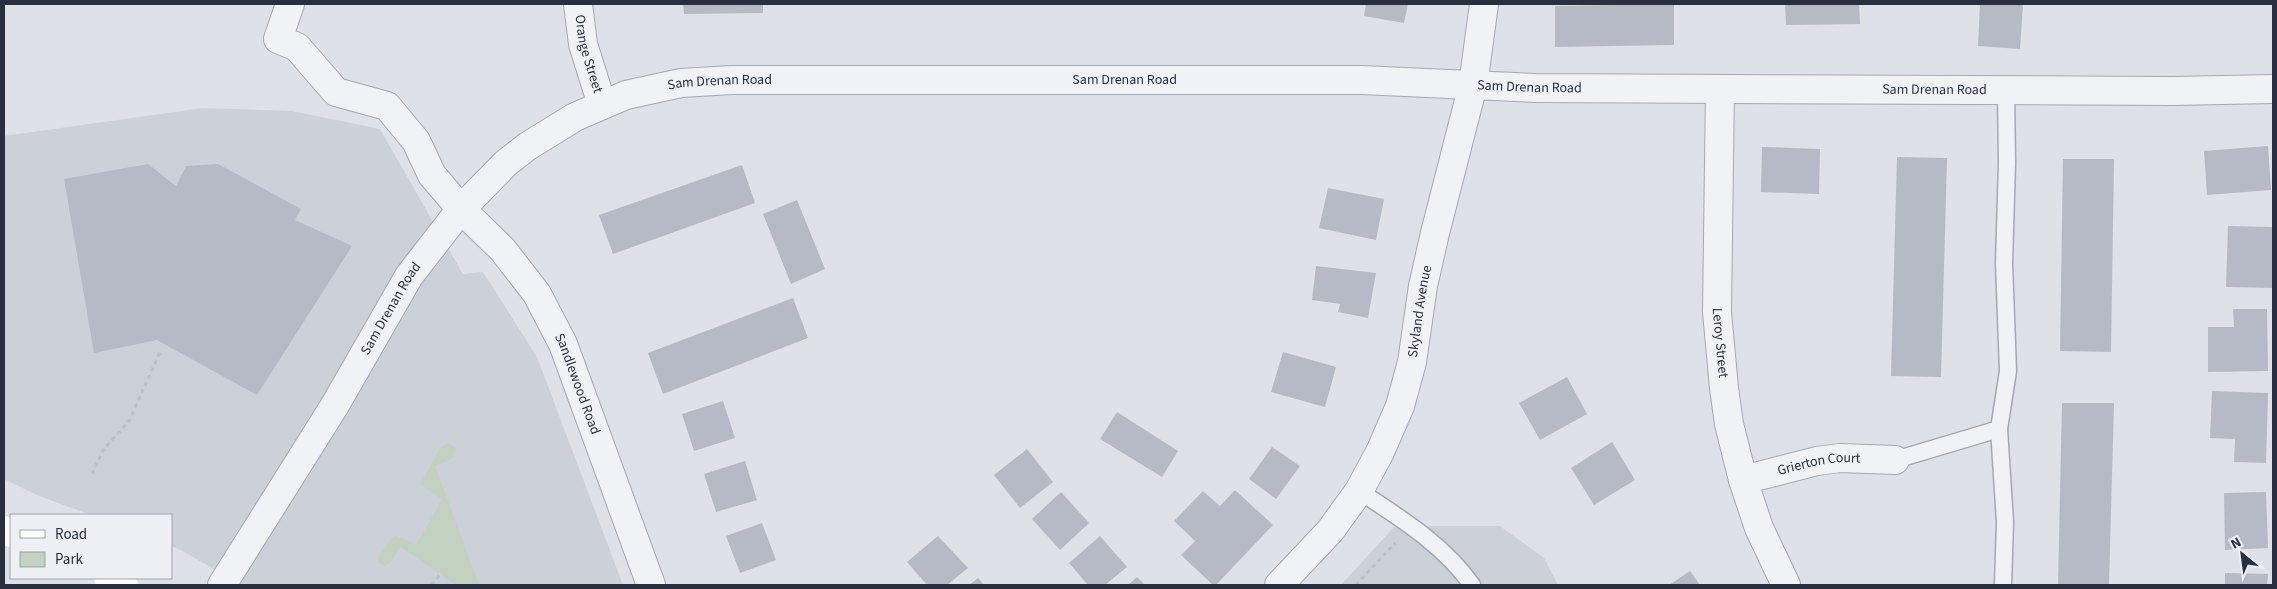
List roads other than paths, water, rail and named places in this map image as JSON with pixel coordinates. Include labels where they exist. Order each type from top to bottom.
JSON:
[{"type":"main road","points":[[110,579],[124,585]]},
{"type":"street","name":"Sandlewood Road","points":[[290,4],[278,39],[297,47],[336,92],[387,106],[416,141],[432,175],[461,209],[503,250],[537,294],[563,344],[651,585]]},
{"type":"street","name":"Orange Street","points":[[578,4],[583,44],[602,104]]},
{"type":"street","name":"Skyland Avenue","points":[[1279,585],[1330,530],[1359,490],[1380,452],[1400,406],[1412,362],[1423,286],[1435,233],[1473,85],[1484,4]]},
{"type":"street","name":"Sam Drenan Road","points":[[222,585],[335,405],[409,276],[461,209],[506,163],[528,146],[575,117],[626,95],[681,83],[732,80],[1361,80],[1535,88],[2273,89]]},
{"type":"street","name":"Leroy Street","points":[[1720,89],[1718,312],[1728,415],[1743,480],[1759,528],[1786,585]]},
{"type":"street","name":"Grierton Court","points":[[1743,480],[1817,461],[1840,458],[1895,460]]},
{"type":"lane","points":[[2003,585],[2005,522],[1999,429],[2008,371],[2004,263],[2007,162],[2006,90]]},
{"type":"lane","points":[[1895,460],[1999,429]]},
{"type":"lane","points":[[1359,490],[1429,539],[1462,572],[1472,585]]}]
